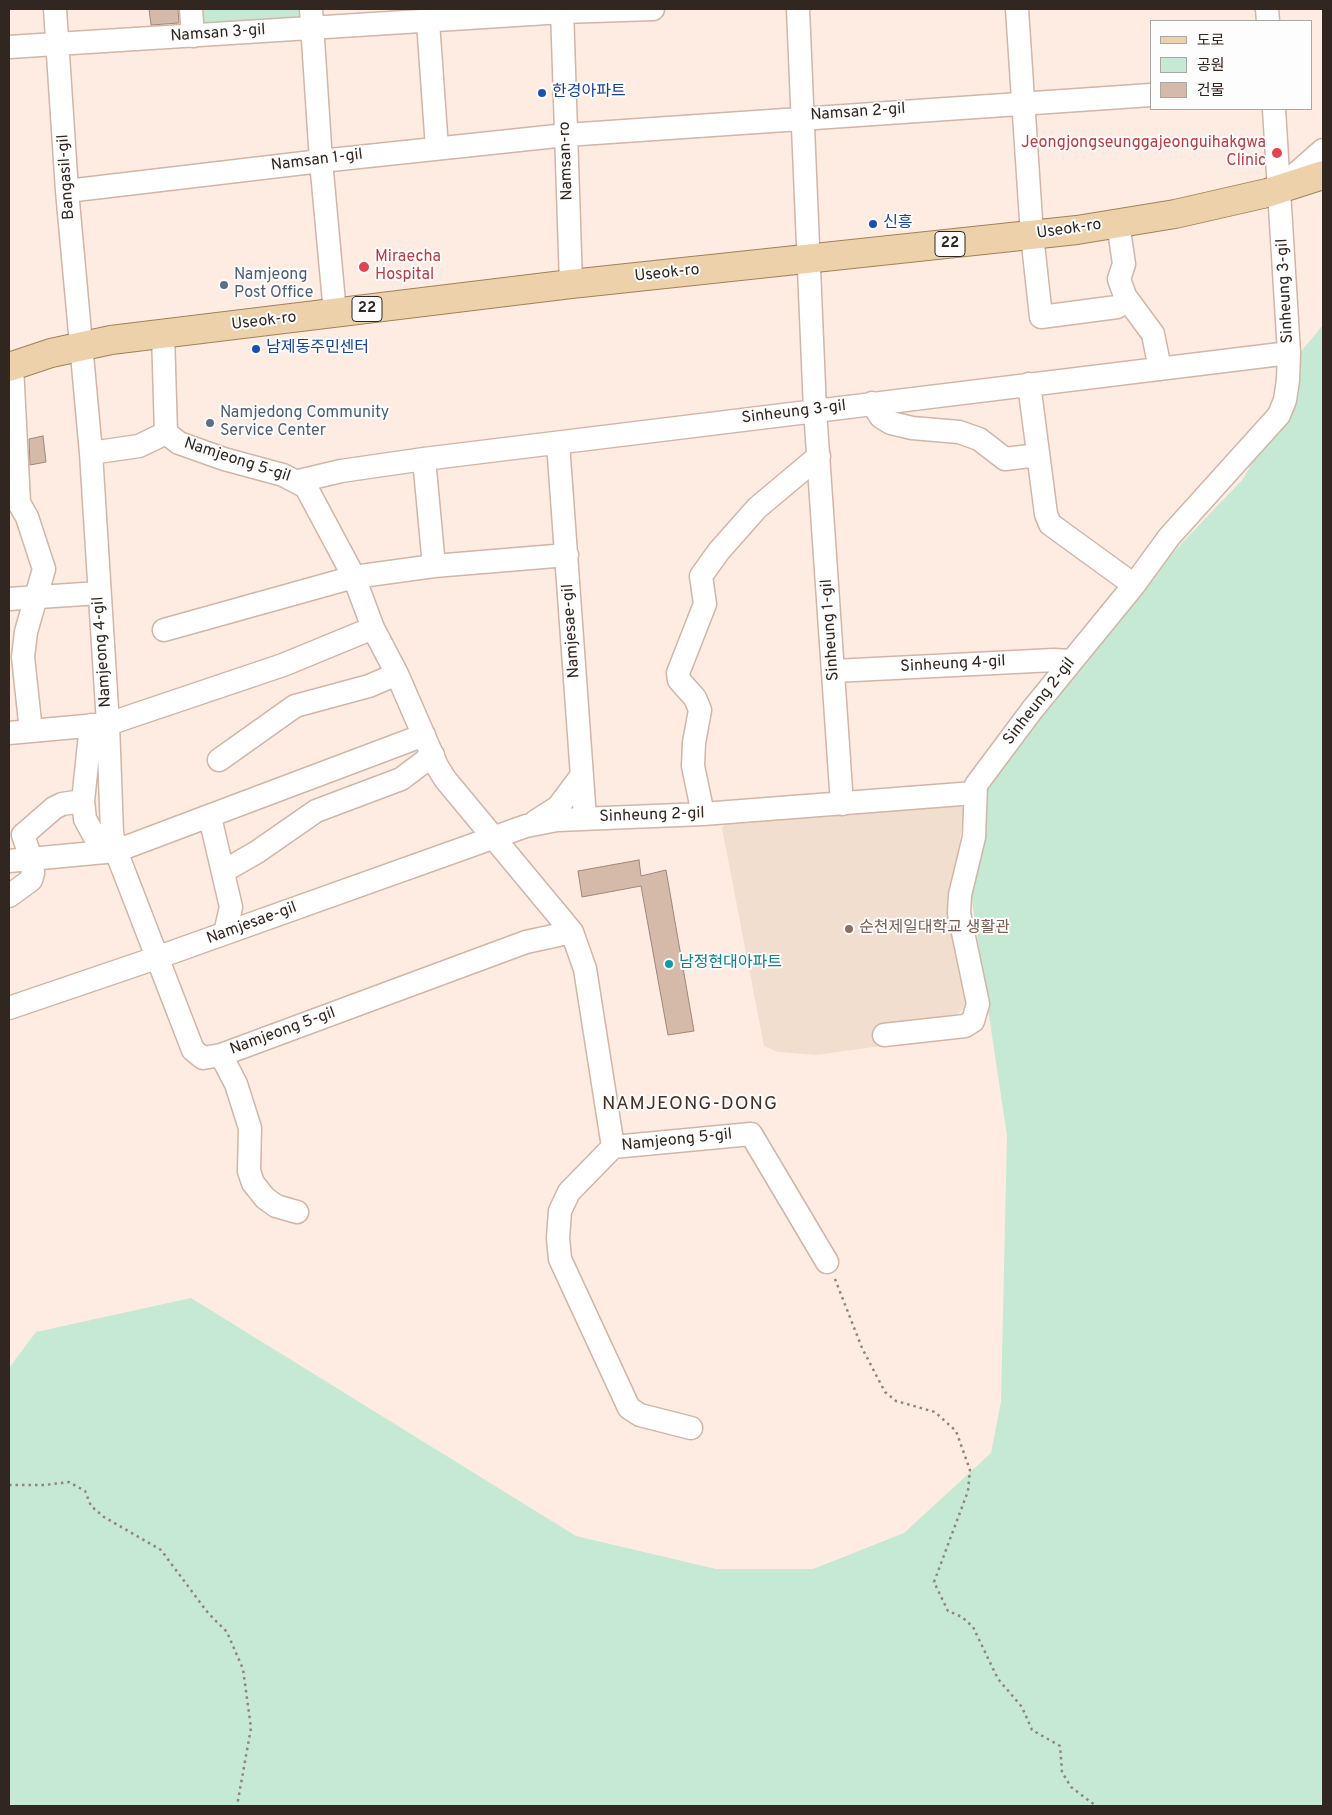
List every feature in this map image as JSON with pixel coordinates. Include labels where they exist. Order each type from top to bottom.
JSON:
[{"type":"main road","name":"Useok-ro","points":[[10,367],[51,353],[81,346],[163,334],[571,284],[1032,235],[1118,223],[1175,214],[1281,188],[1323,175]]},
{"type":"street","name":"Bangasil-gil","points":[[55,9],[67,191],[81,346]]},
{"type":"street","points":[[191,9],[193,36]]},
{"type":"street","name":"Namsan 3-gil","points":[[9,47],[193,36],[311,19],[437,17],[562,10],[653,9]]},
{"type":"street","name":"Sinheung 1-gil","points":[[798,9],[816,410],[842,804]]},
{"type":"street","points":[[1017,9],[1032,235],[1041,317],[1117,307],[1128,300]]},
{"type":"street","name":"Namsan-ro","points":[[562,10],[571,284]]},
{"type":"street","points":[[437,17],[437,148]]},
{"type":"street","points":[[311,19],[321,161],[335,313]]},
{"type":"street","name":"Namsan 2-gil","points":[[566,135],[804,117],[1150,95]]},
{"type":"street","name":"Sinheung 3-gil","points":[[558,443],[1289,353],[1281,188],[1274,110]]},
{"type":"street","name":"Namsan 1-gil","points":[[67,191],[566,135]]},
{"type":"street","points":[[1281,188],[1323,150]]},
{"type":"street","points":[[1118,223],[1124,264],[1119,279],[1128,300],[1153,334],[1160,369]]},
{"type":"street","name":"Namjeong 5-gil","points":[[163,334],[166,433],[178,443],[299,481],[306,487],[354,577],[374,628],[445,779],[572,932],[585,969],[613,1147],[751,1134],[827,1262]]},
{"type":"street","name":"Namjeong 4-gil","points":[[81,346],[91,453],[99,593],[100,725],[112,833],[109,851],[156,958],[193,1050],[203,1058],[221,1055]]},
{"type":"street","name":"Sinheung 2-gil","points":[[884,1035],[965,1026],[973,1021],[978,1004],[959,913],[962,887],[974,837],[974,793],[976,785],[1071,661],[1134,585],[1169,537],[1279,415],[1285,400],[1289,353]]},
{"type":"street","points":[[10,367],[19,503],[27,517],[44,569],[26,632],[23,657],[31,731]]},
{"type":"street","points":[[1029,384],[1046,514],[1050,524],[1134,585]]},
{"type":"street","points":[[872,403],[881,417],[891,423],[912,428],[960,432],[979,440],[1005,459],[1038,455]]},
{"type":"street","points":[[91,453],[138,446],[166,433]]},
{"type":"street","points":[[299,481],[341,471],[558,443]]},
{"type":"street","name":"Namjesae-gil","points":[[558,443],[585,818]]},
{"type":"street","points":[[703,814],[693,766],[694,742],[700,710],[695,698],[679,680],[678,673],[705,604],[701,576],[719,551],[757,508],[819,456]]},
{"type":"street","points":[[424,459],[434,566]]},
{"type":"street","points":[[164,630],[354,577],[434,566],[567,555]]},
{"type":"street","points":[[9,599],[99,593]]},
{"type":"street","points":[[9,615],[36,597]]},
{"type":"street","points":[[9,733],[100,725],[283,664],[374,628]]},
{"type":"street","name":"Sinheung 4-gil","points":[[834,671],[1054,660],[1071,661]]},
{"type":"street","points":[[219,760],[295,706],[369,686],[397,674]]},
{"type":"street","points":[[100,725],[83,801],[85,819],[109,851]]},
{"type":"street","points":[[9,861],[109,851],[428,745]]},
{"type":"street","points":[[224,872],[257,852],[316,811],[401,779],[428,745]]},
{"type":"street","points":[[529,825],[558,807],[582,775]]},
{"type":"street","name":"Sinheung 2-gil","points":[[494,837],[529,825],[585,818],[703,814],[974,793]]},
{"type":"street","points":[[9,896],[31,880],[33,873],[31,858],[23,835],[54,808],[62,804],[83,801]]},
{"type":"street","points":[[210,817],[231,907],[225,933]]},
{"type":"street","name":"Namjesae-gil","points":[[10,1006],[156,958],[494,837]]},
{"type":"street","name":"Namjeong 5-gil","points":[[221,1055],[517,945],[572,932]]},
{"type":"street","points":[[221,1055],[236,1084],[250,1128],[249,1171],[254,1183],[265,1198],[276,1206],[297,1212]]},
{"type":"street","points":[[613,1147],[569,1192],[560,1211],[558,1238],[560,1259],[629,1408],[640,1415],[691,1428]]},
{"type":"path","points":[[827,1262],[842,1292],[862,1348],[885,1392],[896,1402],[934,1412],[956,1431],[970,1470],[968,1490],[934,1582],[948,1611],[962,1617],[973,1627],[998,1680],[1022,1707],[1032,1730],[1060,1746],[1062,1772],[1071,1787],[1096,1806]]},
{"type":"path","points":[[9,1485],[45,1485],[69,1482],[85,1491],[91,1506],[104,1517],[161,1550],[208,1612],[227,1632],[243,1669],[251,1728],[237,1806]]},
{"type":"shaded area","name":"순천제일대학교 생활관","points":[[965,804],[954,879],[970,1000],[958,1014],[878,1027],[881,1046],[816,1055],[778,1052],[764,1046],[722,828],[728,820]]},
{"type":"green space","points":[[199,9],[302,9],[302,16],[292,25],[209,28],[200,21]]},
{"type":"green space","points":[[1323,325],[1323,1806],[9,1806],[9,1368],[36,1332],[191,1298],[576,1536],[716,1569],[813,1569],[904,1533],[991,1453],[1001,1402],[1007,1136],[971,894],[983,790],[1139,588],[1243,479],[1279,415],[1289,366]]},
{"type":"building","points":[[149,9],[178,9],[179,23],[151,25]]},
{"type":"building","points":[[43,436],[46,462],[30,465],[29,439]]},
{"type":"building","name":"남정현대아파트","points":[[639,860],[641,876],[666,870],[694,1031],[668,1035],[641,886],[582,897],[578,871]]},
{"type":"place","name":"한경아파트","points":[[542,93]]},
{"type":"place","name":"Jeongjongseunggajeonguihakgwa Clinic","points":[[1277,153]]},
{"type":"place","name":"신흥","points":[[873,224]]},
{"type":"place","name":"Miraecha Hospital","points":[[364,267]]},
{"type":"place","name":"Namjeong Post Office","points":[[224,285]]},
{"type":"place","name":"남제동주민센터","points":[[256,349]]},
{"type":"place","name":"Namjedong Community Service Center","points":[[210,423]]},
{"type":"place","name":"순천제일대학교 생활관","points":[[849,929]]},
{"type":"place","name":"남정현대아파트","points":[[669,964]]},
{"type":"district","name":"NAMJEONG-DONG","points":[[690,1105]]}]
